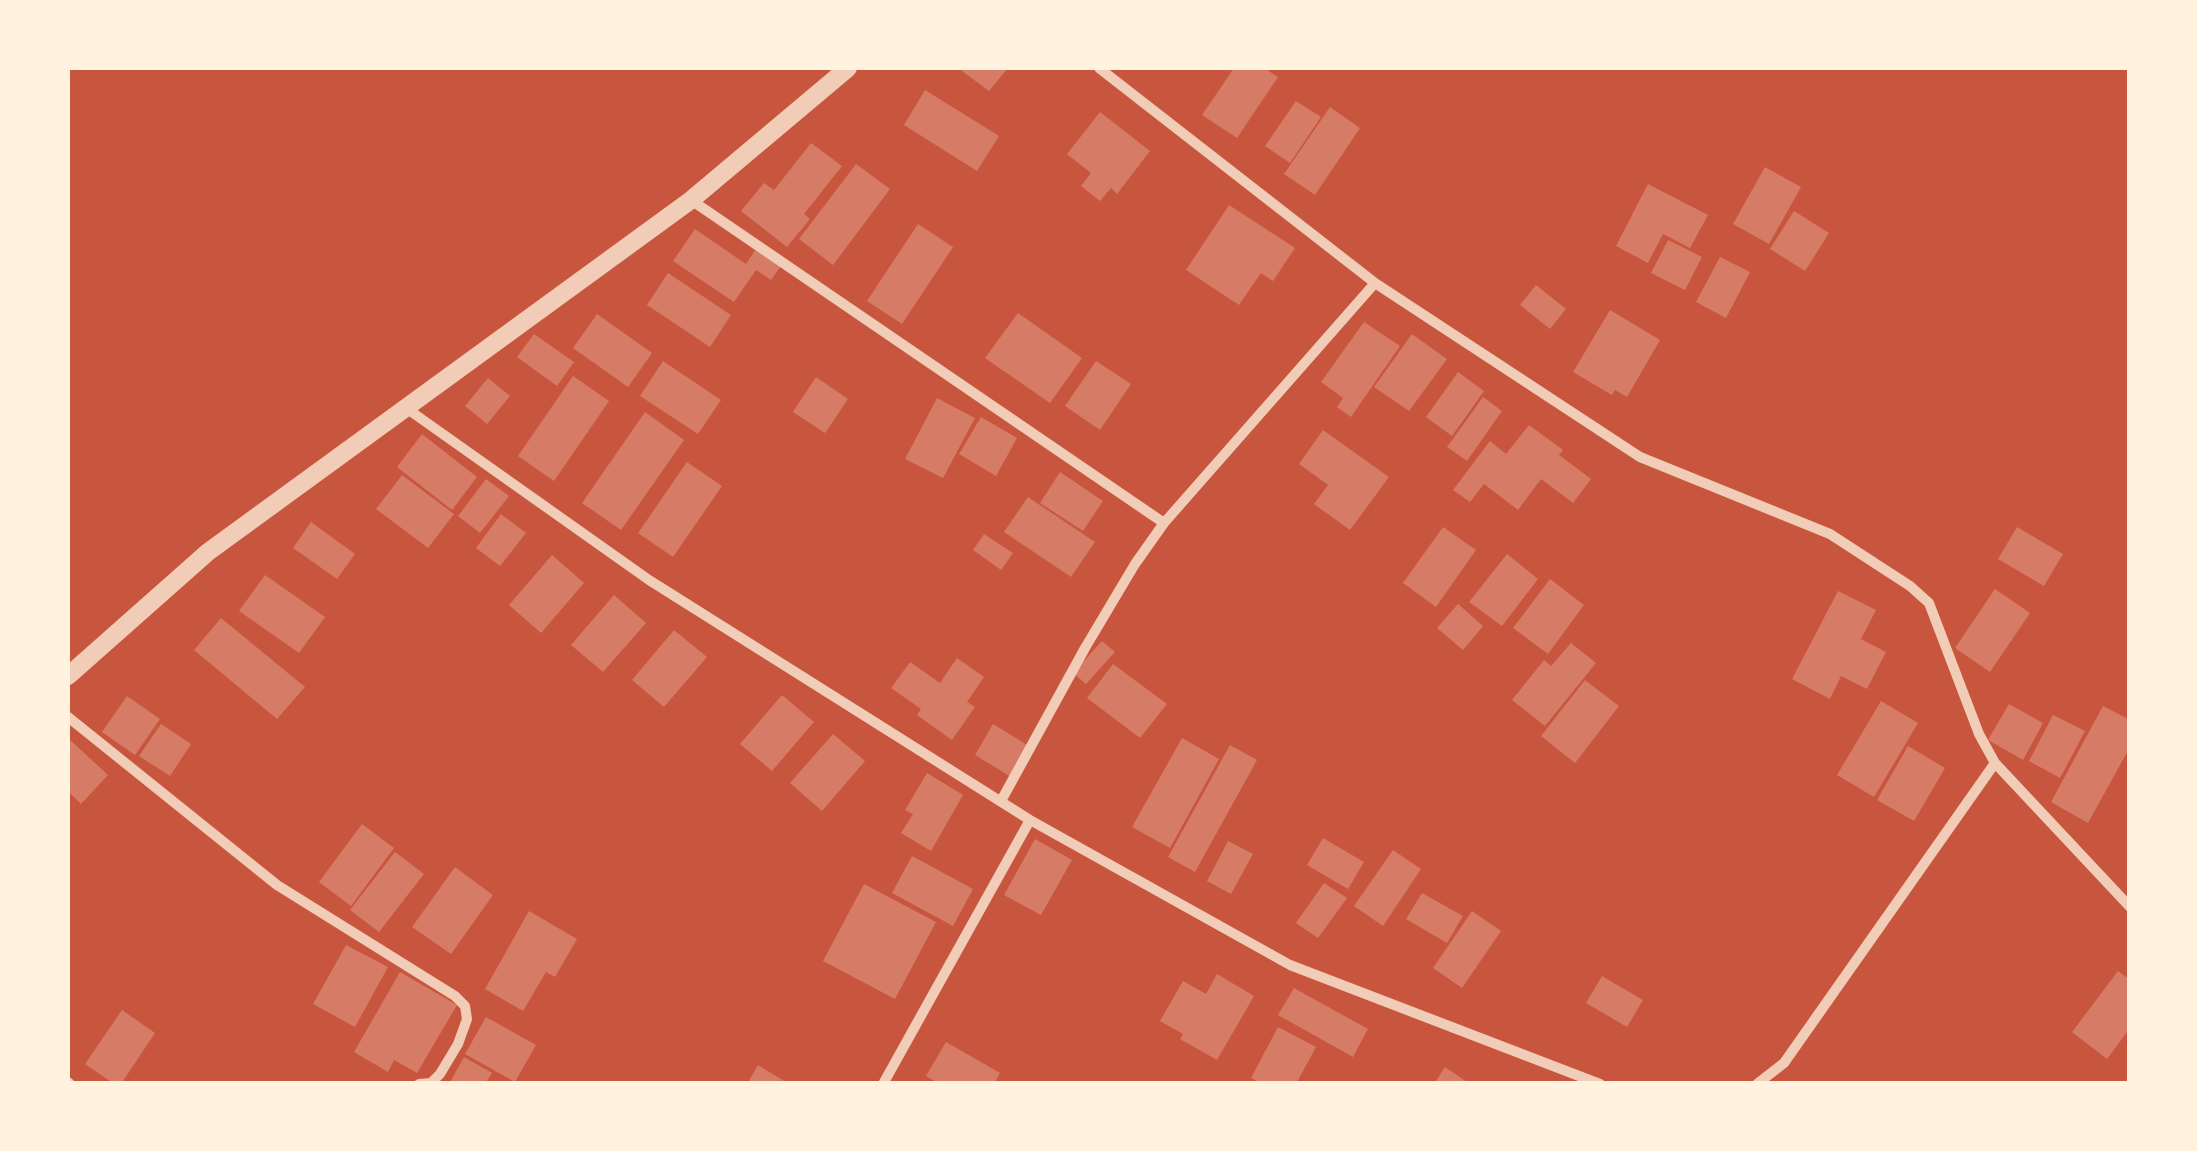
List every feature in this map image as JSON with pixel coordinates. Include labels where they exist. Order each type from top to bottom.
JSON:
[{"type":"street","points":[[68,676],[208,552],[691,200],[848,68]]},
{"type":"street","points":[[1099,68],[1375,283],[1640,458],[1830,534],[1910,586],[1929,603],[1979,734],[1995,763],[2130,906]]},
{"type":"street","points":[[691,200],[1164,524]]},
{"type":"street","points":[[1002,801],[1135,564],[1164,524],[1375,283]]},
{"type":"street","points":[[406,408],[650,580],[1030,820],[1290,965],[1600,1084]]},
{"type":"street","points":[[68,717],[277,885],[466,1006],[467,1019],[458,1044],[440,1074],[431,1083],[419,1084]]},
{"type":"street","points":[[1757,1084],[1784,1063],[1995,763]]},
{"type":"street","points":[[883,1084],[1030,820]]},
{"type":"building","points":[[958,68],[1008,68],[989,91]]},
{"type":"building","points":[[1234,68],[1264,68],[1278,77],[1237,138],[1202,115]]},
{"type":"building","points":[[925,90],[999,136],[977,171],[904,125]]},
{"type":"building","points":[[1296,101],[1321,117],[1290,163],[1265,146]]},
{"type":"building","points":[[1330,107],[1360,128],[1315,195],[1284,174]]},
{"type":"building","points":[[1100,112],[1150,151],[1117,194],[1111,188],[1100,201],[1081,186],[1091,173],[1067,154]]},
{"type":"building","points":[[811,143],[842,166],[804,214],[810,219],[787,247],[741,211],[764,183],[774,190]]},
{"type":"building","points":[[856,164],[890,189],[833,265],[799,239]]},
{"type":"building","points":[[1765,167],[1801,187],[1769,244],[1733,224]]},
{"type":"building","points":[[1648,184],[1708,215],[1690,248],[1663,234],[1648,263],[1616,246]]},
{"type":"building","points":[[1229,205],[1295,248],[1273,281],[1261,273],[1239,305],[1186,270]]},
{"type":"building","points":[[1794,211],[1829,233],[1805,271],[1770,249]]},
{"type":"building","points":[[918,224],[953,247],[902,324],[867,301]]},
{"type":"building","points":[[695,229],[746,264],[756,249],[781,266],[771,280],[756,270],[734,302],[673,261]]},
{"type":"building","points":[[1668,240],[1702,257],[1685,290],[1651,273]]},
{"type":"building","points":[[1720,257],[1750,272],[1726,318],[1696,302]]},
{"type":"building","points":[[668,273],[731,315],[710,347],[647,305]]},
{"type":"building","points":[[1536,285],[1566,309],[1550,329],[1520,305]]},
{"type":"building","points":[[1610,310],[1660,340],[1627,397],[1615,390],[1612,395],[1573,372]]},
{"type":"building","points":[[1018,313],[1082,358],[1050,403],[985,358]]},
{"type":"building","points":[[597,314],[652,353],[628,387],[573,348]]},
{"type":"building","points":[[1364,322],[1400,346],[1351,417],[1337,407],[1343,398],[1321,382]]},
{"type":"building","points":[[534,334],[574,362],[557,386],[517,357]]},
{"type":"building","points":[[1412,334],[1447,359],[1409,411],[1374,387]]},
{"type":"building","points":[[663,361],[721,400],[698,434],[640,396]]},
{"type":"building","points":[[1096,361],[1131,384],[1100,430],[1065,406]]},
{"type":"building","points":[[1458,372],[1484,391],[1452,436],[1426,417]]},
{"type":"building","points":[[573,376],[609,401],[554,481],[518,456]]},
{"type":"building","points":[[816,377],[848,399],[825,433],[793,412]]},
{"type":"building","points":[[488,378],[510,396],[487,424],[465,406]]},
{"type":"building","points":[[1483,397],[1502,411],[1467,461],[1447,447]]},
{"type":"building","points":[[937,398],[975,418],[943,478],[905,459]]},
{"type":"building","points":[[645,412],[684,440],[621,530],[582,503]]},
{"type":"building","points":[[981,417],[1017,438],[996,476],[959,454]]},
{"type":"building","points":[[1529,425],[1563,450],[1559,455],[1591,479],[1573,503],[1541,479],[1518,510],[1484,484],[1470,502],[1453,490],[1490,441],[1506,454]]},
{"type":"building","points":[[1323,430],[1389,477],[1350,530],[1314,504],[1328,485],[1299,464]]},
{"type":"building","points":[[422,434],[477,477],[452,510],[397,467]]},
{"type":"building","points":[[687,462],[722,486],[673,557],[638,533]]},
{"type":"building","points":[[1060,472],[1103,501],[1083,531],[1040,503]]},
{"type":"building","points":[[402,475],[454,514],[428,548],[376,509]]},
{"type":"building","points":[[486,479],[509,496],[480,533],[458,516]]},
{"type":"building","points":[[1028,497],[1095,542],[1071,577],[1004,532]]},
{"type":"building","points":[[501,514],[526,533],[500,566],[476,548]]},
{"type":"building","points":[[311,522],[355,554],[337,579],[293,548]]},
{"type":"building","points":[[1443,527],[1476,550],[1436,607],[1403,583]]},
{"type":"building","points":[[2017,527],[2063,554],[2044,586],[1998,559]]},
{"type":"building","points":[[984,534],[1013,553],[1001,570],[973,550]]},
{"type":"building","points":[[1507,554],[1538,579],[1502,626],[1469,602]]},
{"type":"building","points":[[552,555],[584,583],[541,633],[509,605]]},
{"type":"building","points":[[265,575],[325,617],[299,653],[239,611]]},
{"type":"building","points":[[1550,579],[1584,605],[1548,654],[1513,628]]},
{"type":"building","points":[[1995,589],[2030,613],[1990,672],[1955,648]]},
{"type":"building","points":[[1838,591],[1876,610],[1861,639],[1886,652],[1867,689],[1841,676],[1830,699],[1792,679]]},
{"type":"building","points":[[614,595],[646,623],[603,672],[571,645]]},
{"type":"building","points":[[1458,604],[1483,626],[1463,650],[1437,628]]},
{"type":"building","points":[[221,618],[305,687],[277,719],[194,650]]},
{"type":"building","points":[[674,630],[707,657],[664,707],[632,680]]},
{"type":"building","points":[[1102,641],[1115,652],[1086,684],[1073,673]]},
{"type":"building","points":[[1571,643],[1596,663],[1545,726],[1512,700],[1544,660],[1551,666]]},
{"type":"building","points":[[957,658],[984,677],[967,702],[975,707],[952,740],[917,715],[921,709],[891,688],[910,662],[940,683]]},
{"type":"building","points":[[1113,664],[1167,704],[1140,738],[1087,698]]},
{"type":"building","points":[[1585,680],[1619,706],[1575,763],[1541,736]]},
{"type":"building","points":[[782,695],[814,722],[772,771],[740,744]]},
{"type":"building","points":[[127,696],[160,719],[135,755],[102,732]]},
{"type":"building","points":[[1881,701],[1918,723],[1874,797],[1837,775]]},
{"type":"building","points":[[2009,704],[2043,723],[2023,760],[1988,740]]},
{"type":"building","points":[[2103,706],[2130,720],[2130,747],[2088,823],[2051,802]]},
{"type":"building","points":[[2053,715],[2085,731],[2060,778],[2029,761]]},
{"type":"building","points":[[161,724],[191,744],[170,776],[139,756]]},
{"type":"building","points":[[993,724],[1029,746],[1011,777],[975,755]]},
{"type":"building","points":[[833,734],[865,761],[822,811],[790,783]]},
{"type":"building","points":[[68,738],[108,775],[81,804],[68,791]]},
{"type":"building","points":[[1182,738],[1219,759],[1170,848],[1132,827]]},
{"type":"building","points":[[1230,745],[1257,760],[1195,872],[1168,857]]},
{"type":"building","points":[[1908,746],[1945,768],[1914,821],[1877,800]]},
{"type":"building","points":[[927,773],[963,795],[931,851],[901,833],[913,814],[905,810]]},
{"type":"building","points":[[362,824],[394,848],[351,906],[319,882]]},
{"type":"building","points":[[1323,838],[1364,862],[1348,889],[1307,865]]},
{"type":"building","points":[[1035,839],[1072,860],[1041,915],[1004,895]]},
{"type":"building","points":[[1228,841],[1253,854],[1231,894],[1207,881]]},
{"type":"building","points":[[1393,850],[1421,869],[1383,926],[1354,906]]},
{"type":"building","points":[[395,852],[424,874],[379,932],[350,910]]},
{"type":"building","points":[[912,856],[973,889],[953,926],[892,893]]},
{"type":"building","points":[[455,867],[493,895],[451,954],[412,927]]},
{"type":"building","points":[[1324,883],[1347,898],[1318,938],[1296,923]]},
{"type":"building","points":[[864,884],[936,922],[895,999],[823,961]]},
{"type":"building","points":[[1422,893],[1463,916],[1447,943],[1406,919]]},
{"type":"building","points":[[529,911],[577,939],[555,977],[546,972],[523,1011],[485,989]]},
{"type":"building","points":[[1472,911],[1501,931],[1462,988],[1433,968]]},
{"type":"building","points":[[346,945],[388,967],[355,1027],[313,1004]]},
{"type":"building","points":[[2118,971],[2130,980],[2130,1028],[2107,1059],[2072,1032]]},
{"type":"building","points":[[400,972],[457,1005],[417,1073],[394,1060],[388,1072],[354,1052]]},
{"type":"building","points":[[1217,974],[1254,996],[1217,1060],[1180,1039],[1183,1034],[1160,1021],[1183,981],[1206,994]]},
{"type":"building","points":[[1602,976],[1643,1000],[1627,1027],[1586,1003]]},
{"type":"building","points":[[1294,988],[1368,1029],[1353,1057],[1278,1015]]},
{"type":"building","points":[[122,1010],[155,1033],[121,1084],[114,1084],[85,1064]]},
{"type":"building","points":[[486,1017],[536,1045],[515,1082],[465,1054]]},
{"type":"building","points":[[1278,1027],[1316,1047],[1296,1084],[1262,1084],[1251,1078]]},
{"type":"building","points":[[946,1042],[1000,1073],[994,1084],[939,1084],[926,1076]]},
{"type":"building","points":[[464,1057],[492,1073],[485,1084],[449,1084]]},
{"type":"building","points":[[758,1065],[789,1084],[747,1084]]},
{"type":"building","points":[[1445,1067],[1470,1084],[1434,1084]]}]
